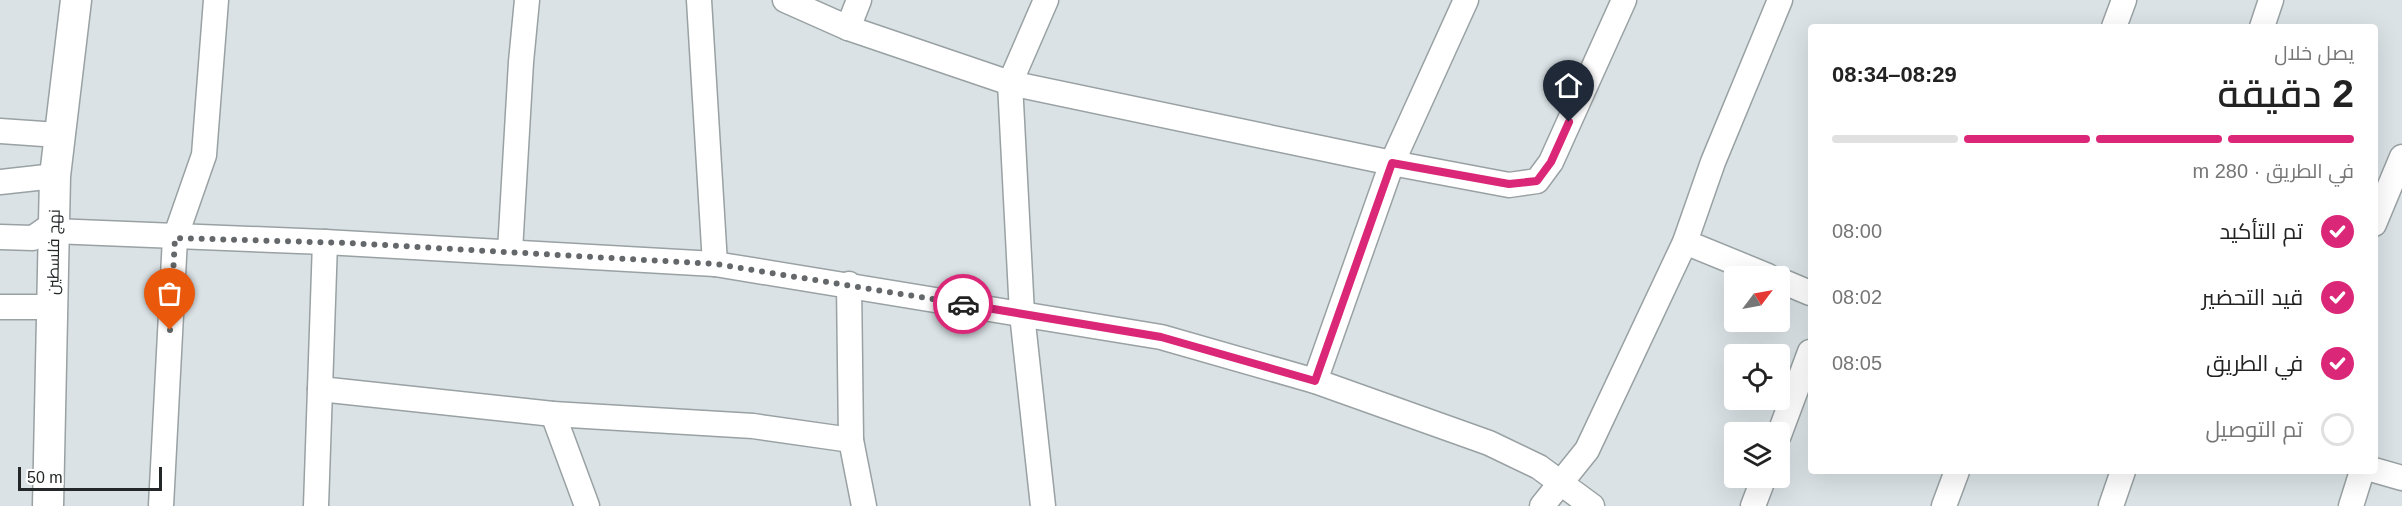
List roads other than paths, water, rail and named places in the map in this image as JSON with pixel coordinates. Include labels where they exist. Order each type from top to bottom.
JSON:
[{"type":"main road","name":"نهج فلسطين","points":[[48,506],[55,176],[58,135],[76,0]]},
{"type":"street","points":[[161,506],[175,238],[204,154],[216,0]]},
{"type":"street","points":[[510,251],[520,62],[527,0]]},
{"type":"street","points":[[699,0],[716,264]]},
{"type":"street","points":[[785,0],[848,28],[1010,83],[1392,163],[1509,184],[1537,181],[1551,162],[1624,0]]},
{"type":"street","points":[[848,28],[859,0]]},
{"type":"street","points":[[1043,506],[1022,314],[1010,83],[1046,0]]},
{"type":"street","points":[[1315,381],[1392,163],[1467,0]]},
{"type":"street","points":[[1542,506],[1562,484],[1587,450],[1685,242],[1713,162],[1780,0]]},
{"type":"street","points":[[2115,24],[2124,0]]},
{"type":"street","points":[[2263,24],[2271,0]]},
{"type":"street","points":[[0,131],[58,135]]},
{"type":"street","points":[[2378,212],[2402,158]]},
{"type":"street","points":[[0,182],[55,176]]},
{"type":"street","points":[[0,237],[33,238],[53,228],[175,238],[325,242],[510,251],[716,264],[849,284],[1161,337],[1315,381],[1489,443],[1539,467],[1592,506]]},
{"type":"street","points":[[316,506],[325,242]]},
{"type":"street","points":[[1685,242],[1744,266]]},
{"type":"street","points":[[849,284],[851,440],[864,506]]},
{"type":"street","points":[[1790,285],[1808,292]]},
{"type":"street","points":[[0,307],[52,307]]},
{"type":"street","points":[[1784,422],[1808,357]]},
{"type":"street","points":[[320,389],[553,414],[753,426],[851,440]]},
{"type":"street","points":[[553,414],[586,506]]},
{"type":"street","points":[[2378,471],[2402,478]]},
{"type":"street","points":[[1944,506],[1956,474]]},
{"type":"street","points":[[2111,506],[2122,474]]},
{"type":"street","points":[[2351,506],[2361,474]]},
{"type":"street","points":[[1753,506],[1760,488]]}]
